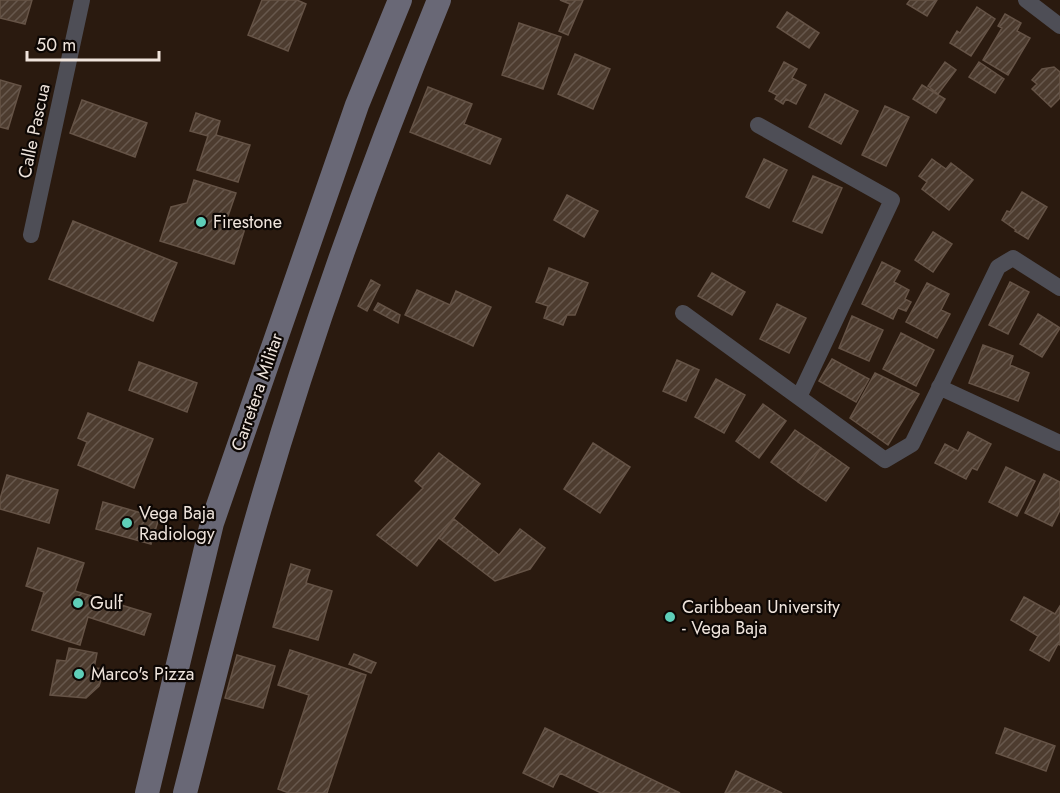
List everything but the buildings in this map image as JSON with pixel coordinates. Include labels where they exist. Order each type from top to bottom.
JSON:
[{"type":"main road","name":"Carretera Militar","points":[[147,793],[212,523],[357,105],[399,0]]},
{"type":"main road","name":"Carretera Militar","points":[[185,793],[251,539],[314,332],[391,117],[439,0]]},
{"type":"street","name":"Calle Pascua","points":[[31,235],[82,0]]},
{"type":"street","points":[[1026,0],[1060,26]]},
{"type":"street","points":[[758,125],[892,200],[799,397]]},
{"type":"street","points":[[682,313],[885,460],[912,444],[998,267],[1013,258],[1060,288]]},
{"type":"street","points":[[939,387],[1060,443]]},
{"type":"place","name":"Firestone","points":[[201,222]]},
{"type":"place","name":"Vega Baja Radiology","points":[[127,523]]},
{"type":"place","name":"Gulf","points":[[78,603]]},
{"type":"place","name":"Caribbean University - Vega Baja","points":[[670,617]]},
{"type":"place","name":"Marco's Pizza","points":[[79,674]]}]
